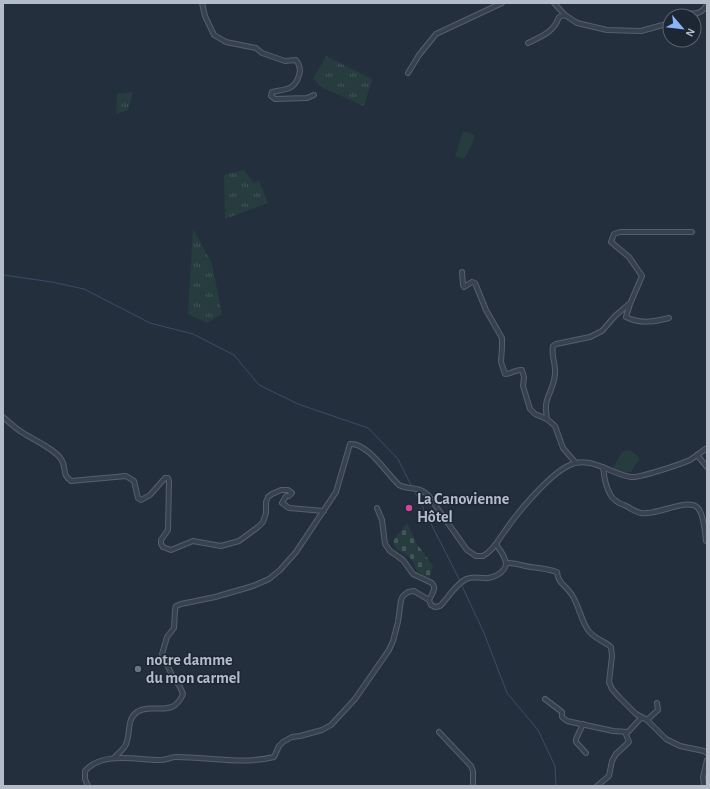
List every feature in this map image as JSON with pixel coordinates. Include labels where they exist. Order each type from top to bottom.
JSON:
[{"type":"street","points":[[202,3],[205,16],[214,35],[226,42],[256,48],[262,53],[285,61],[296,60],[299,64],[300,71],[297,83],[290,88],[272,92],[271,96],[275,99],[307,98],[314,95]]},
{"type":"street","points":[[408,73],[419,55],[436,34],[502,3]]},
{"type":"street","points":[[554,3],[565,15],[577,23],[607,30],[641,31],[662,25]]},
{"type":"street","points":[[528,43],[544,35],[556,25],[559,17],[565,15]]},
{"type":"street","points":[[669,318],[653,322],[633,320],[626,317],[642,276],[629,257],[611,242],[614,234],[620,232],[692,232]]},
{"type":"street","points":[[462,272],[464,287],[472,282],[475,283],[486,310],[502,338],[501,362],[505,374],[510,374],[519,369],[522,370],[524,377],[523,386],[530,409],[535,414],[547,419],[555,426],[563,448],[575,462]]},
{"type":"street","points":[[547,419],[546,402],[554,382],[555,372],[555,362],[551,351],[553,346],[556,344],[590,337],[602,331],[615,316],[630,304]]},
{"type":"street","points":[[3,417],[61,459],[64,472],[71,481],[126,476],[134,481],[138,498],[141,500],[146,498],[165,478],[168,478],[168,530],[161,540],[161,544],[166,549],[177,549],[193,541],[222,546],[239,541],[258,528],[263,522],[266,513],[266,502],[272,494],[281,490],[288,490],[292,493],[289,496],[286,496],[282,503],[289,508],[324,511]]},
{"type":"street","points":[[114,758],[125,746],[128,740],[130,721],[132,717],[144,709],[165,709],[178,704],[181,699],[183,694],[170,673],[162,654],[167,637],[174,628],[176,606],[253,586],[269,579],[280,570],[296,552],[336,492],[350,444],[359,445],[374,458],[399,485],[423,490],[467,550],[476,556],[484,556],[496,544],[517,515],[546,483],[566,466],[575,462],[592,463],[632,477],[645,475],[689,460],[707,448]]},
{"type":"street","points":[[697,455],[707,468]]},
{"type":"street","points":[[603,467],[610,496],[616,502],[641,513],[657,512],[683,504],[690,504],[698,508],[704,525],[706,541]]},
{"type":"street","points":[[377,508],[382,520],[385,544],[403,560],[413,574],[432,583],[434,589],[430,600]]},
{"type":"street","points":[[496,544],[506,563]]},
{"type":"street","points":[[506,563],[514,562],[521,565],[549,569],[557,572],[558,579],[568,589],[573,597],[588,630],[611,647],[612,656],[609,682],[612,689],[641,718],[647,720],[666,739],[680,746],[707,753]]},
{"type":"street","points":[[88,786],[85,779],[85,771],[106,759],[160,760],[175,757],[226,761],[266,759],[274,757],[279,746],[283,742],[292,737],[322,730],[331,725],[355,699],[389,650],[396,631],[403,596],[408,592],[414,591],[430,600],[431,604],[435,607],[440,606],[453,590],[464,580],[477,576],[483,578],[498,575],[503,570],[506,563]]},
{"type":"street","points":[[545,699],[562,712],[562,717],[564,719],[613,731],[628,732],[641,718]]},
{"type":"street","points":[[647,720],[658,710],[657,703]]},
{"type":"street","points":[[583,724],[576,742],[586,753]]},
{"type":"street","points":[[440,732],[471,766],[473,771],[473,786]]},
{"type":"street","points":[[597,786],[609,776],[612,761],[616,754],[629,742],[625,732]]},
{"type":"street","points":[[704,786],[703,777],[707,760]]},
{"type":"green space","points":[[326,56],[372,79],[364,106],[323,88],[313,79]]},
{"type":"green space","points":[[133,92],[128,110],[116,114],[117,94]]},
{"type":"green space","points":[[463,131],[475,135],[471,147],[464,159],[455,156]]},
{"type":"green space","points":[[244,170],[254,183],[259,181],[268,203],[225,219],[224,175]]},
{"type":"green space","points":[[193,229],[212,264],[222,314],[207,323],[188,314]]},
{"type":"green space","points":[[630,450],[640,458],[631,472],[624,472],[613,468],[622,452]]},
{"type":"green space","points":[[407,523],[417,544],[433,566],[430,577],[423,575],[416,570],[413,561],[407,555],[396,549],[393,541]]},
{"type":"waterway","points":[[3,275],[52,282],[84,289],[150,323],[193,334],[234,355],[259,385],[298,404],[368,428],[398,459],[412,487]]},
{"type":"waterway","points":[[414,490],[460,581]]},
{"type":"waterway","points":[[462,586],[484,633],[507,693],[538,730],[555,766],[556,786]]},
{"type":"place","name":"La Canovienne Hôtel","points":[[409,508]]},
{"type":"place","name":"notre damme du mon carmel","points":[[138,669]]}]
